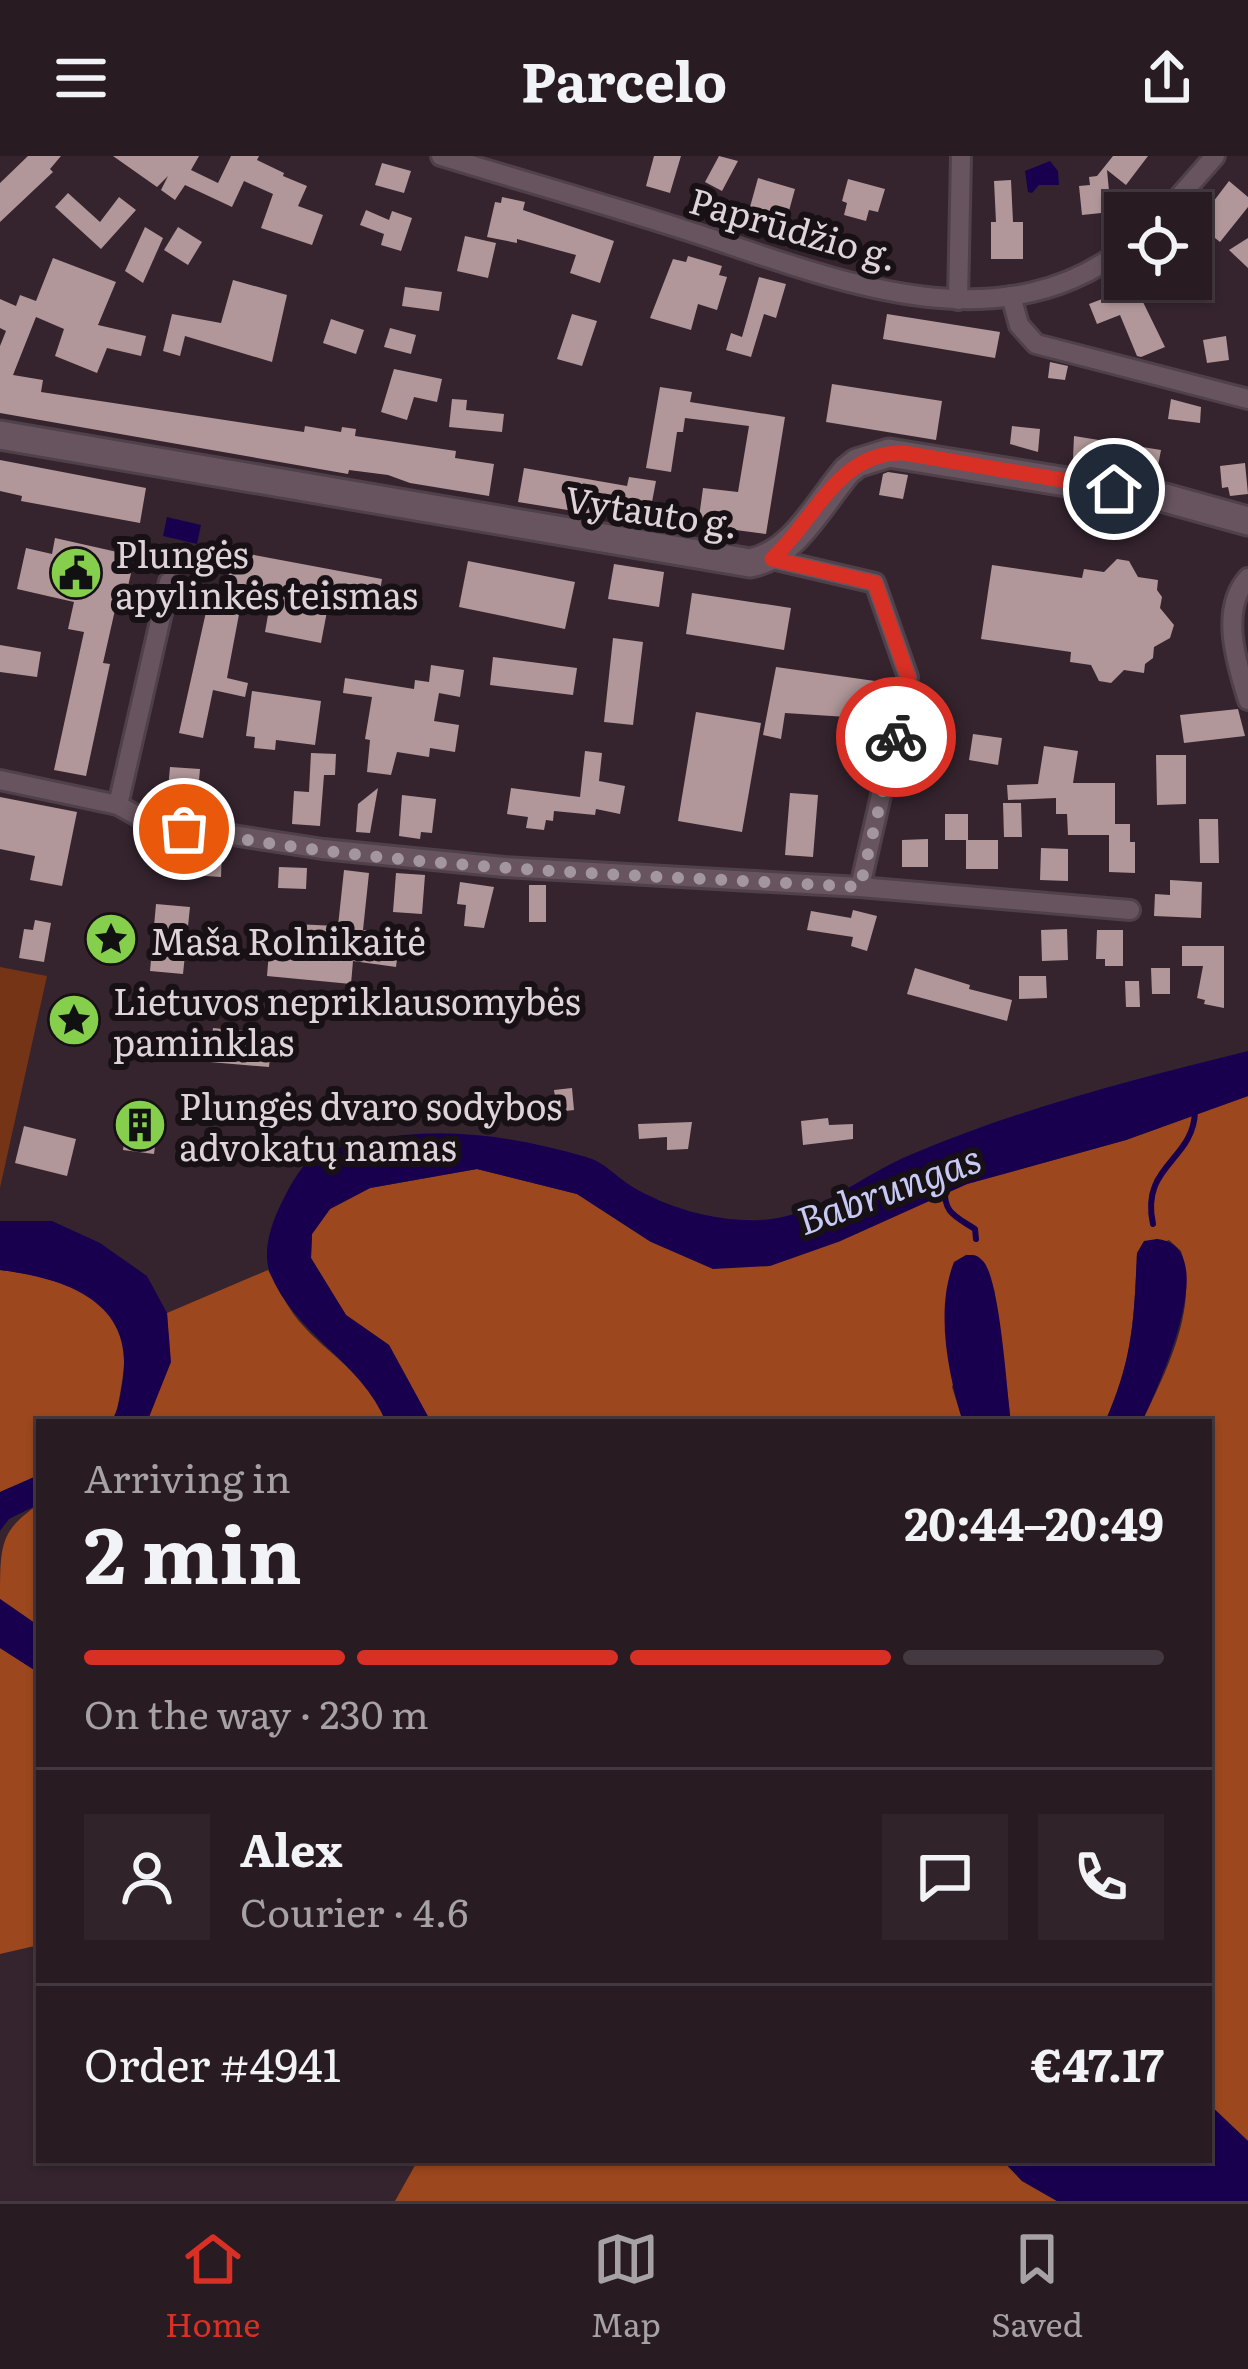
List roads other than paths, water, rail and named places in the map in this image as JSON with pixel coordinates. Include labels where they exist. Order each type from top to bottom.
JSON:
[{"type":"main road","name":"Vytauto g.","points":[[0,435],[750,563],[772,559],[857,463],[889,453],[1165,498],[1248,521]]},
{"type":"street","name":"Paprūdžio g.","points":[[441,156],[844,281],[958,300],[1062,286],[1104,261]]},
{"type":"street","points":[[958,300],[961,156]]},
{"type":"street","points":[[1183,192],[1215,156]]},
{"type":"street","points":[[1011,296],[1019,325],[1036,344],[1248,399]]},
{"type":"street","points":[[772,559],[875,583],[908,677],[860,887]]},
{"type":"street","points":[[1248,578],[1240,586],[1233,613],[1235,650],[1248,700]]},
{"type":"street","points":[[118,806],[169,582]]},
{"type":"street","points":[[0,779],[118,806],[148,822],[323,849],[504,867],[860,887],[1130,910]]},
{"type":"water","points":[[1050,161],[1058,171],[1059,185],[1039,185],[1028,192],[1025,171]]},
{"type":"water","points":[[167,517],[201,525],[197,544],[163,536]]},
{"type":"water","name":"Babrungas","points":[[1248,1051],[1248,1096],[1126,1140],[967,1184],[838,1242],[770,1266],[713,1269],[651,1242],[577,1194],[477,1169],[370,1188],[330,1209],[312,1234],[311,1258],[346,1315],[389,1345],[429,1419],[384,1419],[361,1382],[295,1314],[268,1265],[271,1229],[298,1174],[316,1156],[350,1145],[448,1133],[530,1143],[593,1159],[631,1186],[678,1207],[728,1219],[761,1220],[800,1212],[892,1163],[992,1123]]},
{"type":"water","points":[[0,1221],[52,1221],[100,1243],[147,1276],[167,1313],[171,1362],[148,1419],[112,1419],[123,1378],[123,1351],[106,1312],[70,1287],[0,1270]]},
{"type":"water","points":[[1157,1239],[1176,1248],[1185,1266],[1181,1321],[1143,1419],[1106,1419],[1130,1339],[1137,1253],[1144,1241]]},
{"type":"water","points":[[975,1255],[989,1272],[1011,1419],[962,1419],[946,1342],[945,1300],[954,1262]]},
{"type":"water","points":[[36,1476],[36,1506],[9,1519],[0,1531],[0,1492]]},
{"type":"water","points":[[0,1599],[36,1624],[36,1671],[0,1648]]},
{"type":"water","points":[[1212,2107],[1248,2141],[1248,2201],[1057,2201],[1022,2181],[1005,2163],[1212,2163]]},
{"type":"waterway","points":[[1153,1224],[1154,1188],[1186,1141],[1195,1111]]},
{"type":"waterway","name":"Babrungas","points":[[945,1187],[948,1208],[975,1229],[976,1239]]},
{"type":"place","name":"Plungės apylinkės teismas","points":[[76,573]]},
{"type":"place","name":"Maša Rolnikaitė","points":[[111,939]]},
{"type":"place","name":"Lietuvos nepriklausomybės paminklas","points":[[74,1020]]},
{"type":"place","name":"Plungės dvaro sodybos advokatų namas","points":[[140,1125]]}]
